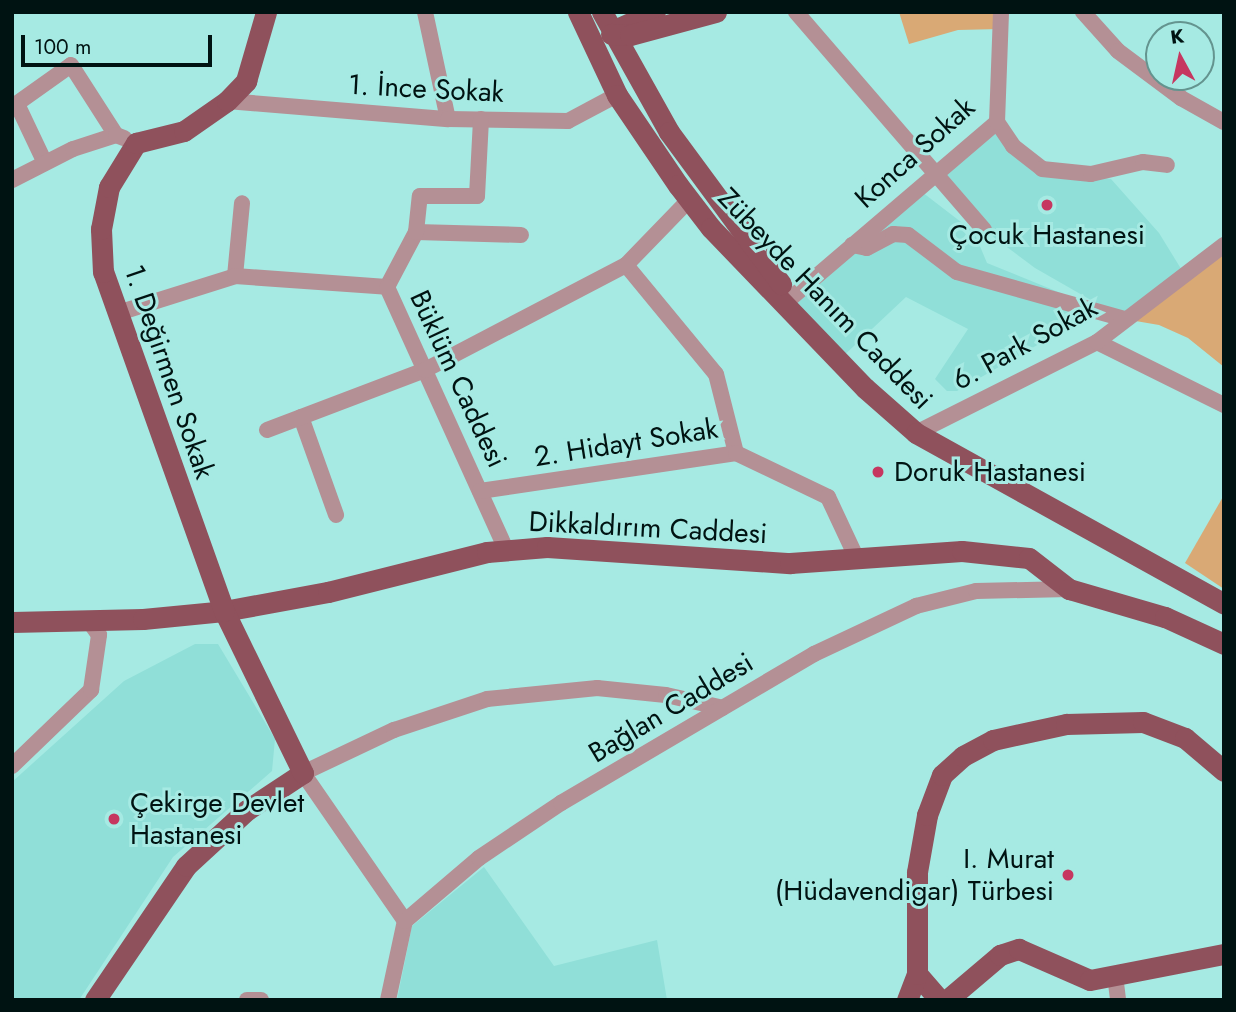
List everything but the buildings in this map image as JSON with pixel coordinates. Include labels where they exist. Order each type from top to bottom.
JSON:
[{"type":"main road","points":[[126,139],[184,131],[227,101],[246,81],[266,12]]},
{"type":"main road","name":"Zübeyde Hanım Caddesi","points":[[578,12],[617,95],[689,200],[821,340],[916,433],[1224,604]]},
{"type":"main road","points":[[602,12],[611,34],[669,132],[821,340]]},
{"type":"main road","points":[[592,44],[626,23],[655,12]]},
{"type":"main road","points":[[611,34],[630,35],[716,12]]},
{"type":"main road","name":"1. Değirmen Sokak","points":[[126,139],[109,187],[101,229],[103,272],[224,611],[303,773]]},
{"type":"main road","name":"Dikkaldırım Caddesi","points":[[12,622],[224,611],[507,551],[627,549],[790,563],[924,552],[1002,553],[1029,558],[1069,589],[1165,617],[1224,644]]},
{"type":"main road","points":[[907,1000],[917,974],[916,872],[927,815],[942,775],[963,756],[993,740],[1066,724],[1143,722],[1185,738],[1224,771]]},
{"type":"main road","points":[[95,1000],[186,866],[247,810],[303,773]]},
{"type":"main road","points":[[947,1000],[1000,955],[1020,949],[1090,980],[1224,954]]},
{"type":"main road","points":[[917,974],[940,1000]]},
{"type":"street","points":[[425,12],[448,119]]},
{"type":"street","points":[[796,12],[934,176],[984,230]]},
{"type":"street","name":"Konca Sokak","points":[[791,298],[997,122],[1001,12]]},
{"type":"street","points":[[1083,12],[1118,51],[1181,98],[1224,121]]},
{"type":"street","points":[[12,180],[45,163],[126,139],[71,65],[15,106],[45,163]]},
{"type":"street","name":"1. İnce Sokak","points":[[227,101],[448,119],[568,121],[617,95]]},
{"type":"street","points":[[387,287],[416,232],[420,196],[477,196],[481,120]]},
{"type":"street","points":[[997,122],[1013,146],[1042,169],[1091,174],[1143,162],[1167,165]]},
{"type":"street","points":[[267,430],[425,370],[626,265],[689,200]]},
{"type":"street","points":[[235,276],[242,204]]},
{"type":"street","points":[[416,232],[521,235]]},
{"type":"street","points":[[852,245],[867,248],[893,234],[908,234],[957,272],[1124,319]]},
{"type":"street","name":"6. Park Sokak","points":[[916,433],[1097,342],[1224,245]]},
{"type":"street","points":[[626,265],[716,374],[737,453]]},
{"type":"street","name":"Büklüm Caddesi","points":[[118,313],[235,276],[387,287],[507,551]]},
{"type":"street","points":[[1097,342],[1224,404]]},
{"type":"street","points":[[301,417],[336,515]]},
{"type":"street","name":"2. Hidayt Sokak","points":[[480,491],[737,453],[828,497],[857,559]]},
{"type":"street","name":"Bağlan Caddesi","points":[[405,921],[479,858],[551,810],[814,654],[916,606],[976,591],[1022,587],[1069,589]]},
{"type":"street","points":[[12,766],[92,690],[99,635],[88,620]]},
{"type":"street","points":[[388,1000],[405,921],[303,773],[394,730],[487,699],[597,688],[666,695],[723,708]]},
{"type":"street","points":[[1115,975],[1118,1000]]},
{"type":"street","points":[[247,1000],[261,1000]]},
{"type":"shaded area","points":[[899,12],[1001,12],[1000,29],[958,30],[909,44]]},
{"type":"shaded area","name":"Çocuk Hastanesi","points":[[997,122],[1042,169],[1111,179],[1159,233],[1183,272],[1124,319],[1035,268],[984,230],[934,176]]},
{"type":"shaded area","points":[[918,189],[974,232],[987,263],[1100,309],[957,391],[947,391],[935,379],[968,329],[906,297],[839,360],[791,298]]},
{"type":"shaded area","points":[[1224,245],[1224,367],[1188,338],[1159,325],[1124,319]]},
{"type":"shaded area","points":[[1224,495],[1224,589],[1185,563]]},
{"type":"shaded area","name":"Çekirge Devlet Hastanesi","points":[[195,644],[218,644],[275,739],[272,771],[173,857],[79,1000],[12,1000],[12,782],[124,681]]},
{"type":"shaded area","points":[[484,867],[554,966],[657,940],[667,1000],[397,1000],[412,926]]},
{"type":"place","name":"Çocuk Hastanesi","points":[[1047,205]]},
{"type":"place","name":"Doruk Hastanesi","points":[[878,472]]},
{"type":"place","name":"Çekirge Devlet Hastanesi","points":[[114,819]]},
{"type":"place","name":"I. Murat (Hüdavendigar) Türbesi","points":[[1068,875]]}]
